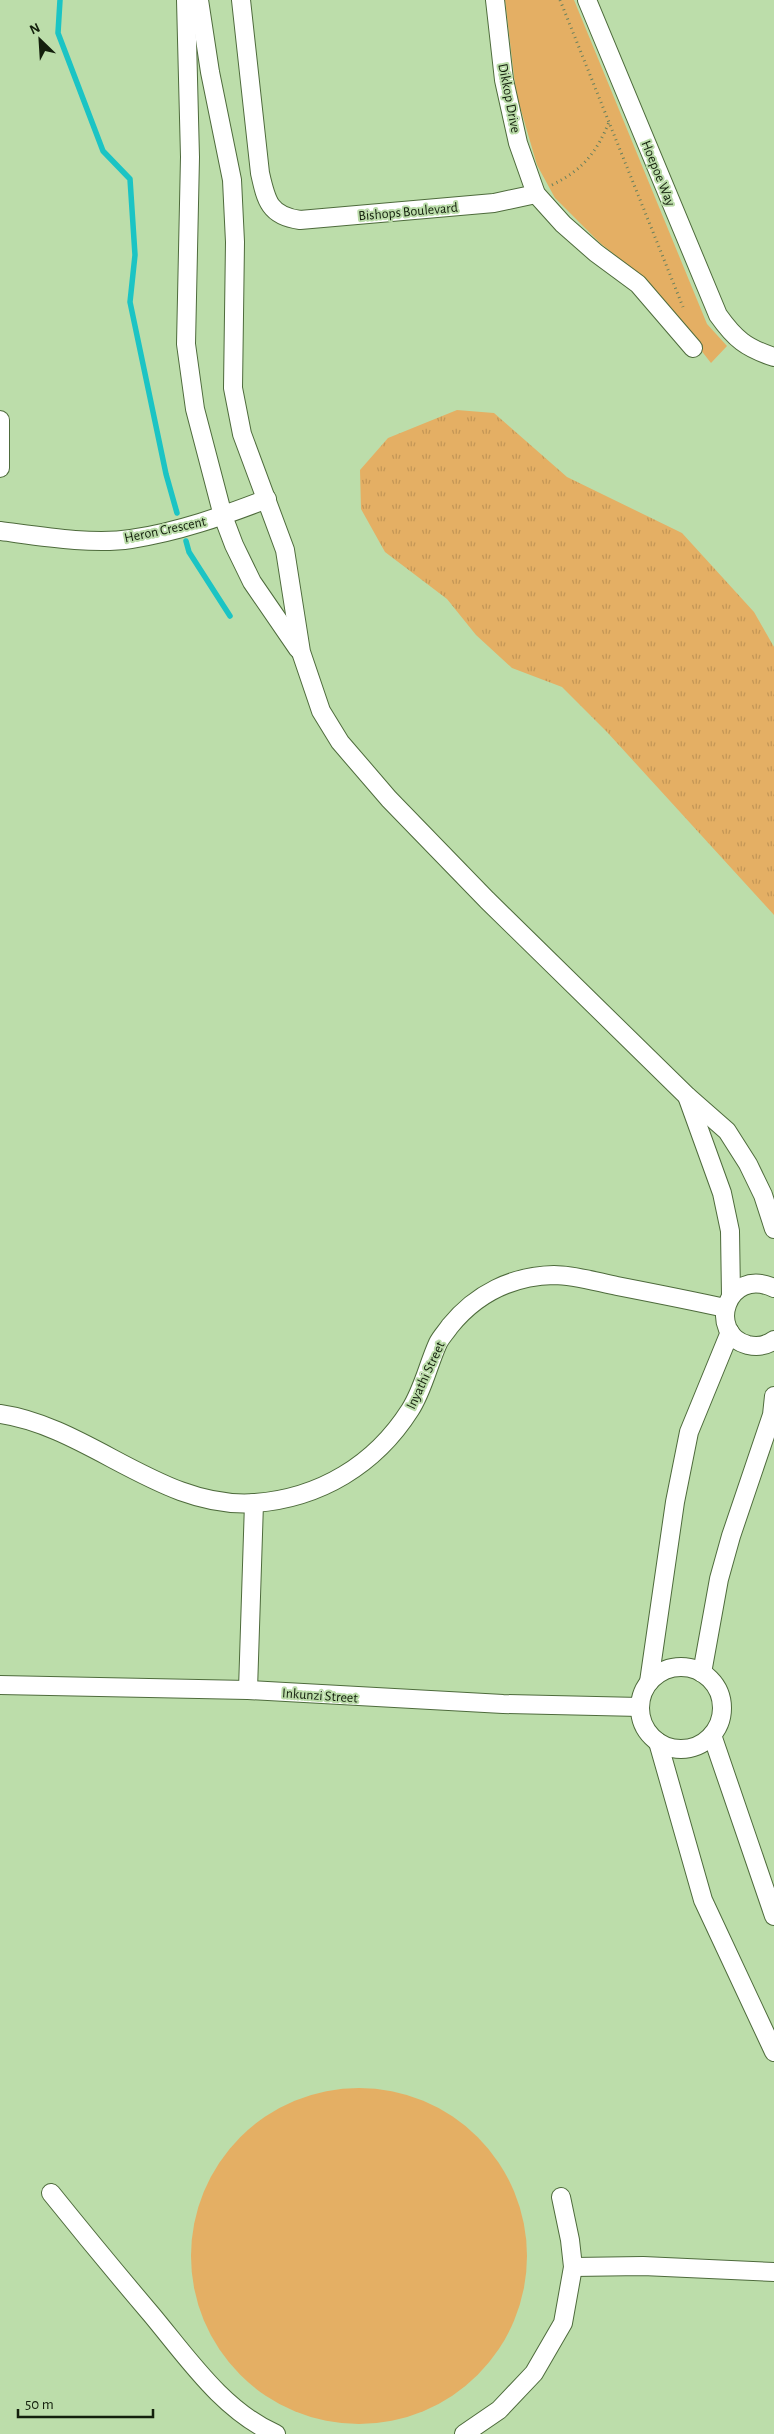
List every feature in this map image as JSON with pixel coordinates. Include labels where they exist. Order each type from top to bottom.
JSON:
[{"type":"street","points":[[186,0],[190,157],[186,344],[195,409],[223,516],[234,545],[252,582],[300,652]]},
{"type":"street","points":[[199,0],[210,72],[232,180],[235,242],[233,388],[242,434],[285,550],[300,652],[321,711],[340,742],[389,799],[487,900],[686,1095],[727,1131],[748,1164],[763,1195],[774,1229]]},
{"type":"street","name":"Bishops Boulevard","points":[[241,0],[260,173],[266,200],[279,214],[289,219],[300,220],[494,203],[536,194]]},
{"type":"street","name":"Dikkop Drive","points":[[495,0],[504,80],[518,143],[536,194]]},
{"type":"street","name":"Hoepoe Way","points":[[588,0],[718,315],[739,341],[755,351],[774,357]]},
{"type":"street","points":[[536,194],[563,224],[596,253],[638,284],[693,348]]},
{"type":"street","points":[[0,420],[0,468]]},
{"type":"street","name":"Heron Crescent","points":[[0,531],[67,539],[129,539],[223,516],[267,499]]},
{"type":"street","points":[[686,1095],[722,1193],[730,1231],[726,1320],[730,1332],[744,1344],[753,1346],[762,1346],[774,1340]]},
{"type":"street","name":"Inyathi Street","points":[[0,1414],[42,1424],[73,1437],[173,1488],[208,1500],[237,1504],[254,1503],[302,1495],[332,1483],[381,1449],[411,1408],[438,1341],[458,1316],[485,1293],[506,1283],[555,1275],[728,1301]]},
{"type":"street","points":[[728,1301],[747,1284],[757,1283],[774,1288]]},
{"type":"street","points":[[730,1332],[689,1432],[675,1502],[649,1682],[643,1694],[640,1707],[645,1726],[658,1742],[703,1900],[774,2052]]},
{"type":"street","points":[[702,1672],[718,1578],[730,1536],[769,1424],[774,1396]]},
{"type":"street","points":[[248,1690],[254,1503]]},
{"type":"street","points":[[649,1682],[668,1669],[691,1668],[702,1672],[711,1680],[718,1690],[722,1701],[722,1713],[718,1725],[712,1735],[703,1743],[680,1749],[658,1742]]},
{"type":"street","name":"Inkunzi Street","points":[[0,1685],[248,1690],[503,1704],[640,1707]]},
{"type":"street","points":[[712,1735],[774,1916]]},
{"type":"street","points":[[51,2193],[197,2370],[233,2407],[266,2430],[276,2434]]},
{"type":"street","points":[[464,2434],[499,2410],[534,2373],[563,2323],[573,2267],[570,2240],[561,2197]]},
{"type":"street","points":[[573,2267],[643,2266],[774,2272]]},
{"type":"path","points":[[560,0],[684,310]]},
{"type":"path","points":[[536,194],[564,179],[582,166],[595,152],[609,122]]},
{"type":"green space","points":[[505,0],[574,0],[707,324],[727,346],[711,363],[646,280],[600,243],[555,198],[537,165],[516,93]]},
{"type":"green space","points":[[457,410],[494,413],[567,477],[682,533],[754,612],[774,647],[774,915],[607,732],[562,687],[512,668],[476,635],[447,599],[385,552],[361,509],[360,470],[388,438]]},
{"type":"green space","points":[[359,2088],[392,2091],[423,2101],[452,2116],[478,2137],[499,2163],[514,2192],[524,2223],[527,2256],[524,2289],[514,2320],[499,2349],[478,2375],[452,2396],[423,2411],[392,2421],[359,2424],[326,2421],[295,2411],[266,2396],[240,2375],[219,2349],[204,2320],[194,2289],[191,2256],[194,2223],[204,2192],[219,2163],[240,2137],[266,2116],[295,2101],[326,2091]]},
{"type":"waterway","points":[[60,0],[58,33],[103,151],[130,179],[135,255],[130,302],[166,474],[177,513]]},
{"type":"waterway","points":[[186,541],[189,552],[230,616]]}]
